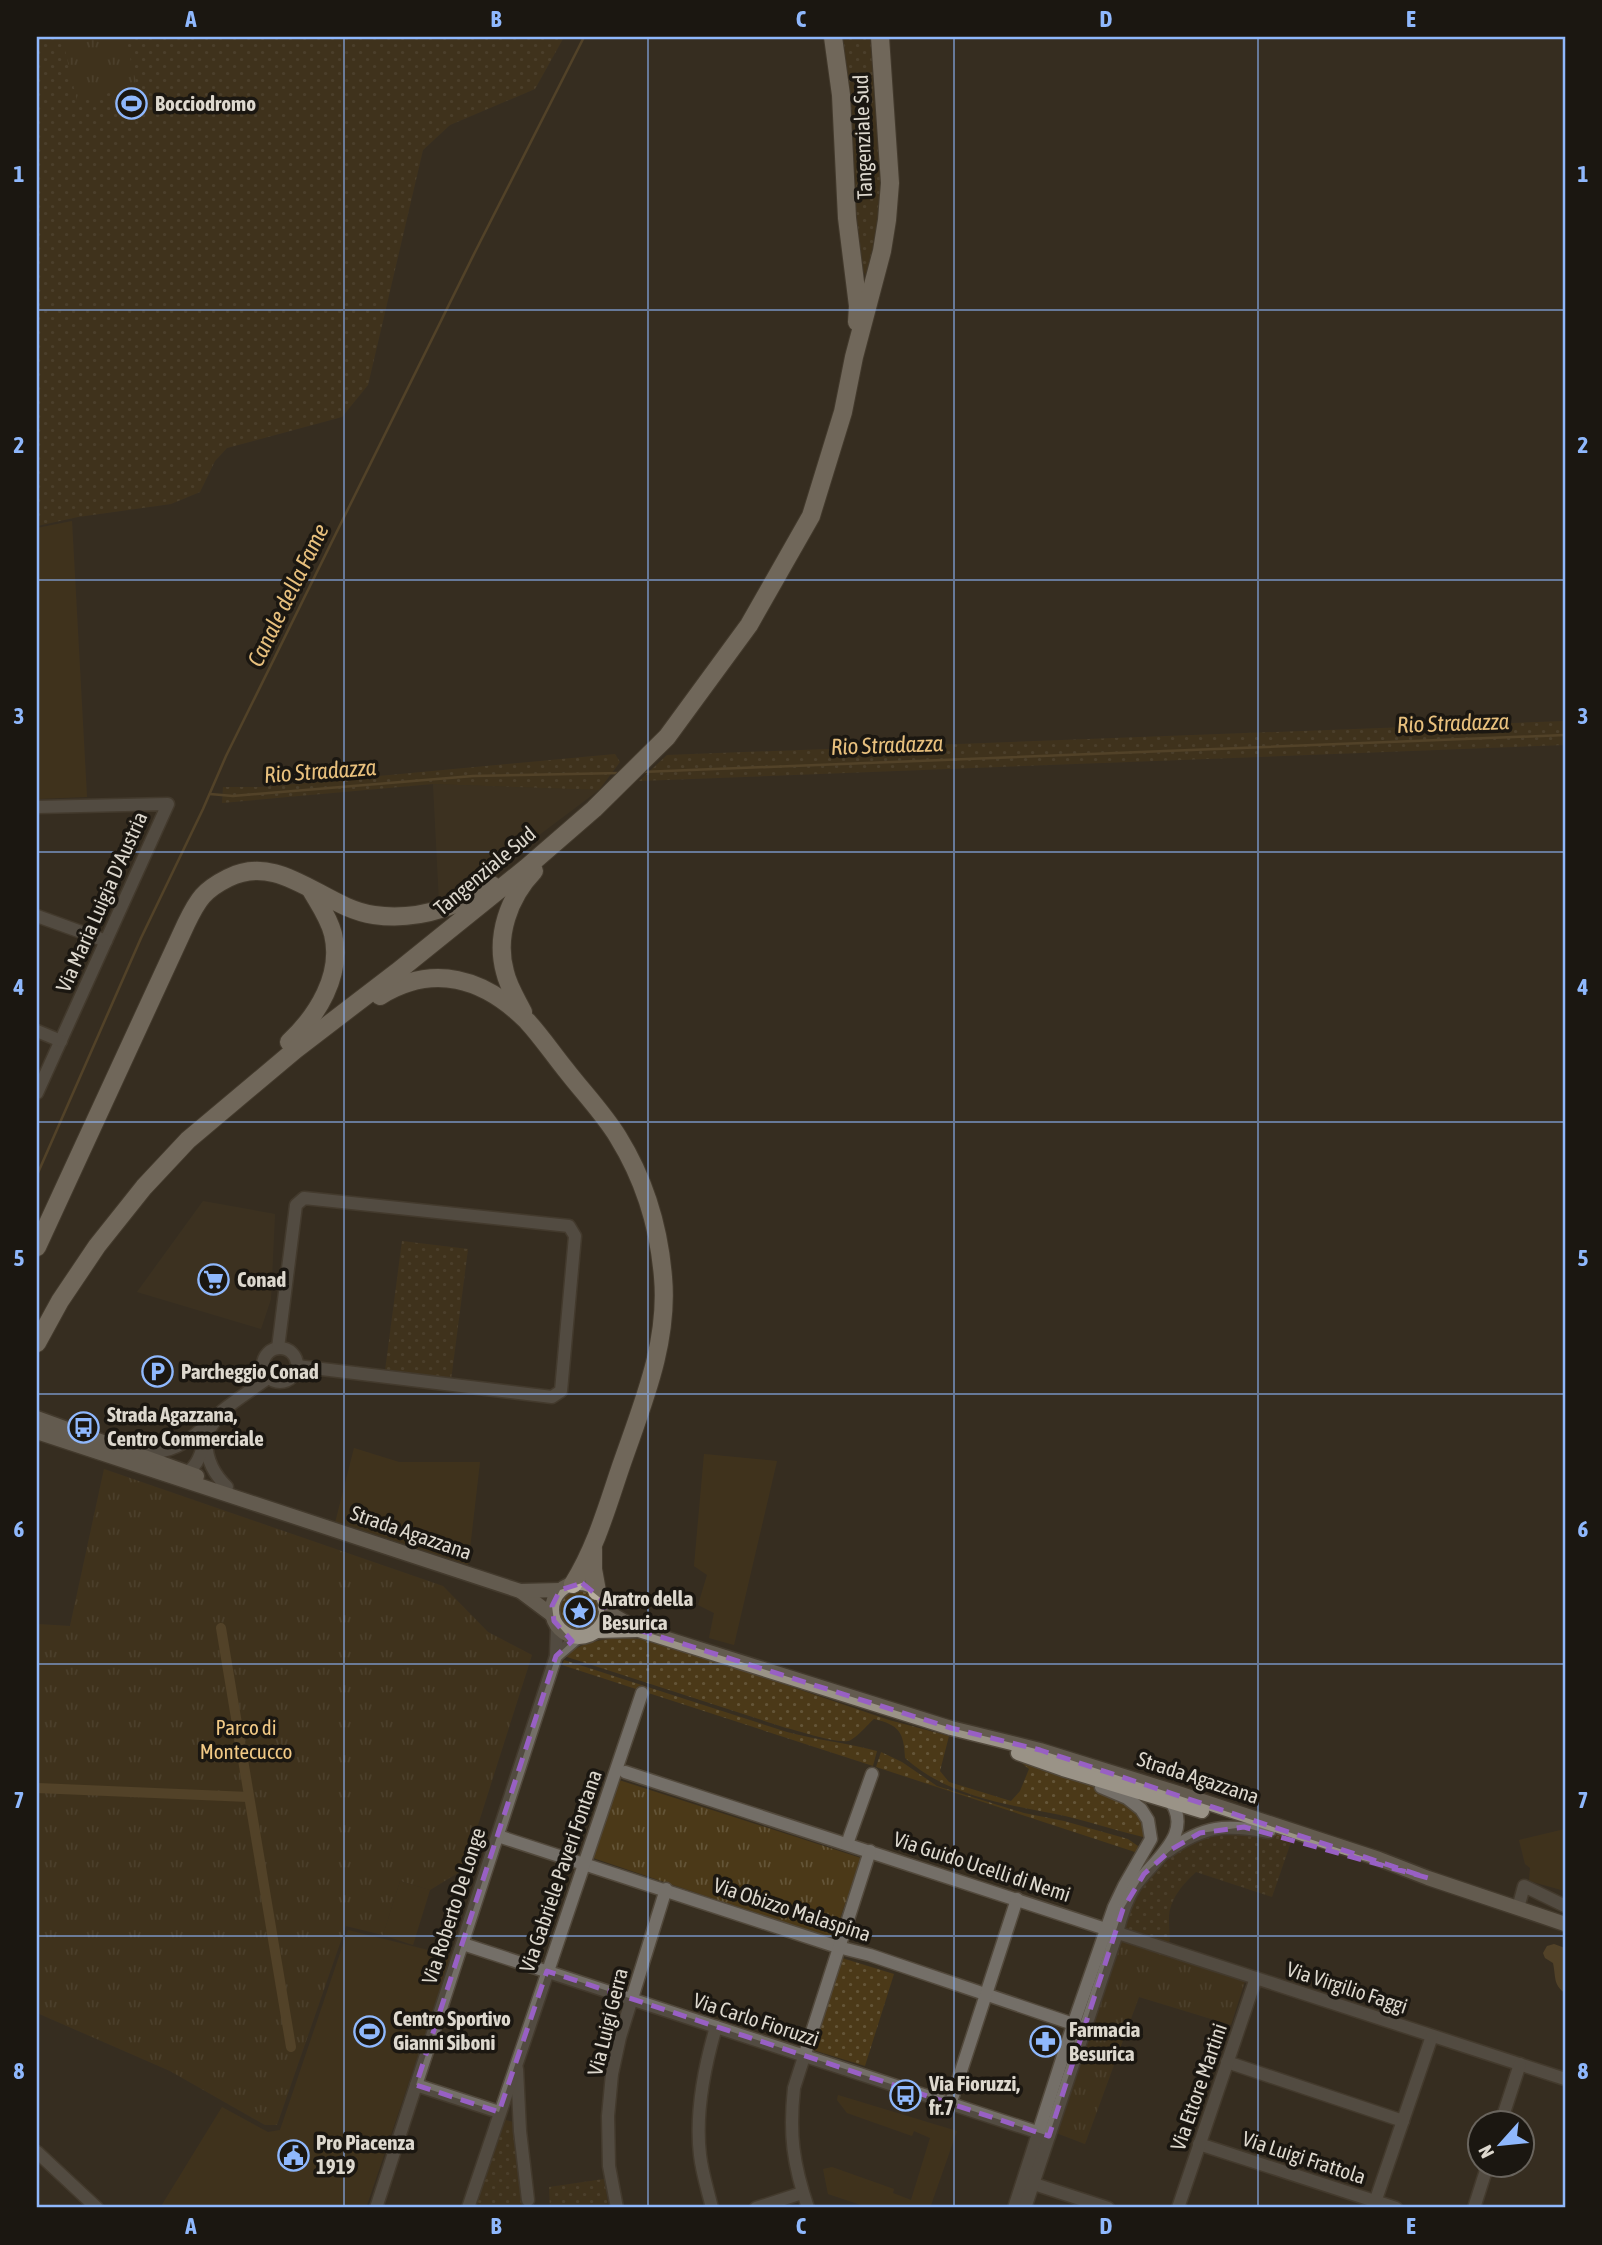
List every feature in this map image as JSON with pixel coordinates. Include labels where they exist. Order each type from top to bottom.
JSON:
[{"type":"main road","name":"Tangenziale Sud","points":[[834,37],[841,95],[847,218],[858,306],[854,357]]},
{"type":"main road","name":"Tangenziale Sud","points":[[37,1343],[60,1301],[105,1236],[144,1186],[188,1140],[302,1044],[397,972],[601,802],[667,737],[749,625],[811,516],[843,411],[854,357],[874,285],[890,183],[880,37]]},
{"type":"main road","points":[[528,1022],[505,974],[502,958],[505,920],[525,881],[575,825]]},
{"type":"main road","points":[[37,1247],[186,923],[203,893],[238,873],[257,870],[278,873],[341,905],[372,915],[419,915],[452,905],[484,890],[542,853]]},
{"type":"main road","points":[[214,1116],[259,1067],[304,1028],[318,1010],[329,985],[334,960],[334,936],[311,890]]},
{"type":"main road","points":[[302,1044],[384,993],[407,982],[438,977],[463,980],[485,988],[528,1022],[617,1135],[638,1172],[649,1202],[663,1276],[664,1307],[656,1362],[593,1548],[567,1587],[555,1597],[554,1620]]},
{"type":"main road","points":[[37,1418],[188,1472],[288,1513]]},
{"type":"main road","points":[[37,1432],[288,1513]]},
{"type":"main road","name":"Strada Agazzana","points":[[288,1513],[520,1591]]},
{"type":"main road","points":[[593,1548],[597,1591]]},
{"type":"main road","points":[[520,1591],[590,1586],[597,1591],[606,1608],[605,1616],[596,1631]]},
{"type":"main road","points":[[520,1591],[554,1620],[562,1632],[578,1637],[596,1631],[639,1630]]},
{"type":"main road","name":"Strada Agazzana","points":[[606,1608],[639,1630],[951,1728],[1063,1769],[1428,1878],[1565,1924]]},
{"type":"main road","name":"Strada Agazzana","points":[[951,1728],[1092,1766],[1367,1854],[1428,1878]]},
{"type":"street","name":"Via Maria Luigia D'Austria","points":[[37,807],[168,804],[37,1093]]},
{"type":"street","points":[[37,916],[106,941]]},
{"type":"street","points":[[37,1031],[61,1041]]},
{"type":"street","points":[[278,1348],[296,1205],[304,1198],[569,1226],[575,1236],[561,1391],[552,1397],[297,1366]]},
{"type":"street","points":[[278,1348],[289,1351],[297,1366],[293,1377],[278,1383],[268,1378],[262,1369],[263,1360],[269,1352],[278,1348]]},
{"type":"street","points":[[110,1445],[126,1443],[153,1452],[170,1449],[196,1434],[224,1409],[268,1378]]},
{"type":"street","points":[[94,1451],[121,1455],[180,1475],[197,1464],[210,1429],[224,1409]]},
{"type":"street","points":[[206,1438],[209,1459],[218,1478],[227,1487]]},
{"type":"street","name":"Via Roberto De Longe","points":[[376,2208],[556,1656],[554,1620]]},
{"type":"street","points":[[556,1656],[578,1637]]},
{"type":"street","name":"Via Gabriele Paveri Fontana","points":[[468,2208],[642,1692]]},
{"type":"street","points":[[1025,2208],[1028,2182],[1043,2134],[1112,1930],[1133,1889],[1172,1843],[1178,1825],[1172,1802],[1165,1794],[1102,1774],[1092,1766]]},
{"type":"street","name":"Strada Agazzana","points":[[1063,1769],[1127,1798],[1141,1809],[1148,1820],[1151,1839],[1124,1886],[1112,1930]]},
{"type":"street","name":"Via Guido Ucelli di Nemi","points":[[625,1772],[1112,1930]]},
{"type":"street","points":[[846,1844],[872,1774]]},
{"type":"street","points":[[1158,1859],[1200,1833],[1220,1827],[1269,1832]]},
{"type":"street","name":"Via Obizzo Malaspina","points":[[498,1836],[838,1947],[870,1955],[1079,2026]]},
{"type":"street","points":[[808,2208],[792,2150],[790,2123],[794,2088],[870,1851]]},
{"type":"street","points":[[1518,1908],[1524,1886],[1565,1906]]},
{"type":"street","name":"Via Luigi Gerra","points":[[617,2208],[609,2166],[608,2116],[612,2074],[631,1999],[666,1889]]},
{"type":"street","points":[[950,2105],[1017,1899]]},
{"type":"street","name":"Via Virgilio Faggi","points":[[1112,1930],[1565,2079]]},
{"type":"street","name":"Via Carlo Fioruzzi","points":[[463,1944],[1043,2134]]},
{"type":"street","name":"Via Ettore Martini","points":[[1178,2208],[1256,1978]]},
{"type":"street","points":[[712,2208],[700,2155],[699,2126],[702,2094],[716,2027]]},
{"type":"street","points":[[1374,2205],[1432,2036]]},
{"type":"street","name":"Via Gabriele Paveri Fontana","points":[[517,2062],[520,2131],[528,2200]]},
{"type":"street","points":[[1227,2062],[1403,2121]]},
{"type":"street","points":[[1506,2108],[1520,2064]]},
{"type":"street","points":[[416,2085],[499,2112]]},
{"type":"street","name":"Via Luigi Frattola","points":[[1199,2144],[1374,2205],[1396,2208]]},
{"type":"street","points":[[37,2152],[97,2208]]},
{"type":"street","points":[[1474,2208],[1484,2178]]},
{"type":"street","points":[[1014,2208],[1028,2182]]},
{"type":"street","points":[[1028,2182],[1108,2208]]},
{"type":"street","points":[[756,2208],[803,2193]]},
{"type":"highlighted area","points":[[582,1583],[604,1601],[604,1630],[639,1630],[951,1728],[1040,1750],[1428,1878],[1244,1827],[1200,1833],[1172,1849],[1144,1874],[1123,1909],[1049,2136],[547,1971],[499,2112],[416,2085],[556,1656],[572,1641],[554,1621],[552,1606],[560,1590]]},
{"type":"shaded area","points":[[433,784],[599,790],[462,893],[439,901]]},
{"type":"shaded area","name":"Conad","points":[[203,1201],[275,1214],[271,1299],[261,1329],[137,1292]]},
{"type":"shaded area","points":[[1554,1944],[1565,1948],[1565,1993],[1557,1983],[1553,1963],[1545,1958],[1543,1953],[1547,1946]]},
{"type":"green space","points":[[37,37],[564,37],[535,89],[450,125],[423,150],[368,385],[342,417],[227,448],[215,461],[200,492],[171,504],[78,517],[37,526]]},
{"type":"green space","points":[[62,37],[125,37],[137,86],[77,101]]},
{"type":"green space","points":[[840,37],[875,37],[886,191],[871,273],[866,275],[863,272],[856,232]]},
{"type":"green space","points":[[72,521],[87,797],[37,799],[37,528]]},
{"type":"green space","points":[[1565,721],[1565,745],[639,781],[667,755]]},
{"type":"green space","points":[[615,754],[620,762],[599,790],[433,784],[222,803],[223,787],[261,787]]},
{"type":"green space","points":[[402,1241],[468,1249],[451,1380],[385,1371]]},
{"type":"green space","points":[[354,1448],[399,1462],[480,1462],[468,1566],[335,1523]]},
{"type":"green space","points":[[704,1454],[777,1461],[734,1645],[709,1638],[714,1613],[698,1605],[707,1575],[694,1566]]},
{"type":"green space","name":"Parco di Montecucco","points":[[104,1469],[443,1586],[488,1632],[532,1655],[461,1871],[430,1890],[400,1881],[383,1935],[346,1926],[277,2125],[265,2125],[170,2071],[37,2013],[37,1624],[70,1626]]},
{"type":"green space","points":[[579,1589],[594,1595],[600,1610],[594,1625],[579,1631],[564,1625],[558,1610],[564,1595]]},
{"type":"green space","points":[[620,1638],[660,1642],[889,1720],[949,1736],[940,1771],[949,1782],[1011,1801],[1020,1791],[1029,1769],[1018,1760],[1073,1778],[1116,1797],[1132,1809],[1142,1823],[1143,1837],[960,1791],[940,1782],[905,1758],[898,1731],[882,1721],[874,1719],[848,1741],[826,1739],[564,1656],[591,1642]]},
{"type":"green space","points":[[564,1660],[787,1732],[877,1751],[873,1766],[562,1665]]},
{"type":"green space","points":[[881,1752],[902,1762],[937,1786],[1024,1813],[1128,1839],[1138,1846],[1138,1853],[876,1767]]},
{"type":"green space","points":[[619,1780],[861,1858],[833,1939],[593,1858]]},
{"type":"green space","points":[[1565,1829],[1565,1891],[1529,1881],[1530,1868],[1525,1864],[1519,1840]]},
{"type":"green space","points":[[1269,1832],[1292,1839],[1272,1897],[1196,1872],[1173,1900],[1169,1914],[1168,1949],[1117,1933],[1144,1874],[1200,1833]]},
{"type":"green space","points":[[400,1881],[430,1890],[413,1945],[383,1935]]},
{"type":"green space","name":"Centro Sportivo Gianni Siboni","points":[[348,1930],[452,1956],[366,2208],[160,2208],[222,2107],[268,2132],[280,2130]]},
{"type":"green space","points":[[1117,1933],[1247,1975],[1231,2025],[1139,1997],[1085,2144],[1051,2131]]},
{"type":"green space","points":[[842,1958],[894,1974],[865,2066],[813,2050]]},
{"type":"green space","points":[[838,2095],[957,2131],[930,2208],[870,2208],[828,2194],[823,2169],[832,2167],[894,2189],[893,2193],[911,2200],[930,2138],[914,2131],[912,2136],[847,2113],[837,2100]]},
{"type":"green space","points":[[505,2120],[514,2122],[528,2208],[475,2208]]},
{"type":"green space","points":[[604,2179],[609,2208],[550,2208],[549,2187]]},
{"type":"waterway","name":"Canale della Fame","points":[[37,1175],[141,938],[226,756],[584,37]]},
{"type":"waterway","name":"Rio Stradazza","points":[[642,772],[1565,735]]},
{"type":"waterway","name":"Rio Stradazza","points":[[210,794],[233,796],[473,776],[621,773]]},
{"type":"waterway","points":[[221,1628],[291,2047]]},
{"type":"waterway","points":[[37,1788],[249,1797]]},
{"type":"place","name":"Bocciodromo","points":[[132,104]]},
{"type":"place","name":"Conad","points":[[214,1280]]},
{"type":"place","name":"Parcheggio Conad","points":[[158,1372]]},
{"type":"place","name":"Strada Agazzana, Centro Commerciale","points":[[84,1427]]},
{"type":"place","name":"Aratro della Besurica","points":[[579,1611]]},
{"type":"place","name":"Centro Sportivo Gianni Siboni","points":[[370,2031]]},
{"type":"place","name":"Farmacia Besurica","points":[[1046,2042]]},
{"type":"place","name":"Via Fioruzzi, fr.7","points":[[906,2096]]},
{"type":"place","name":"Pro Piacenza 1919","points":[[293,2155]]}]
